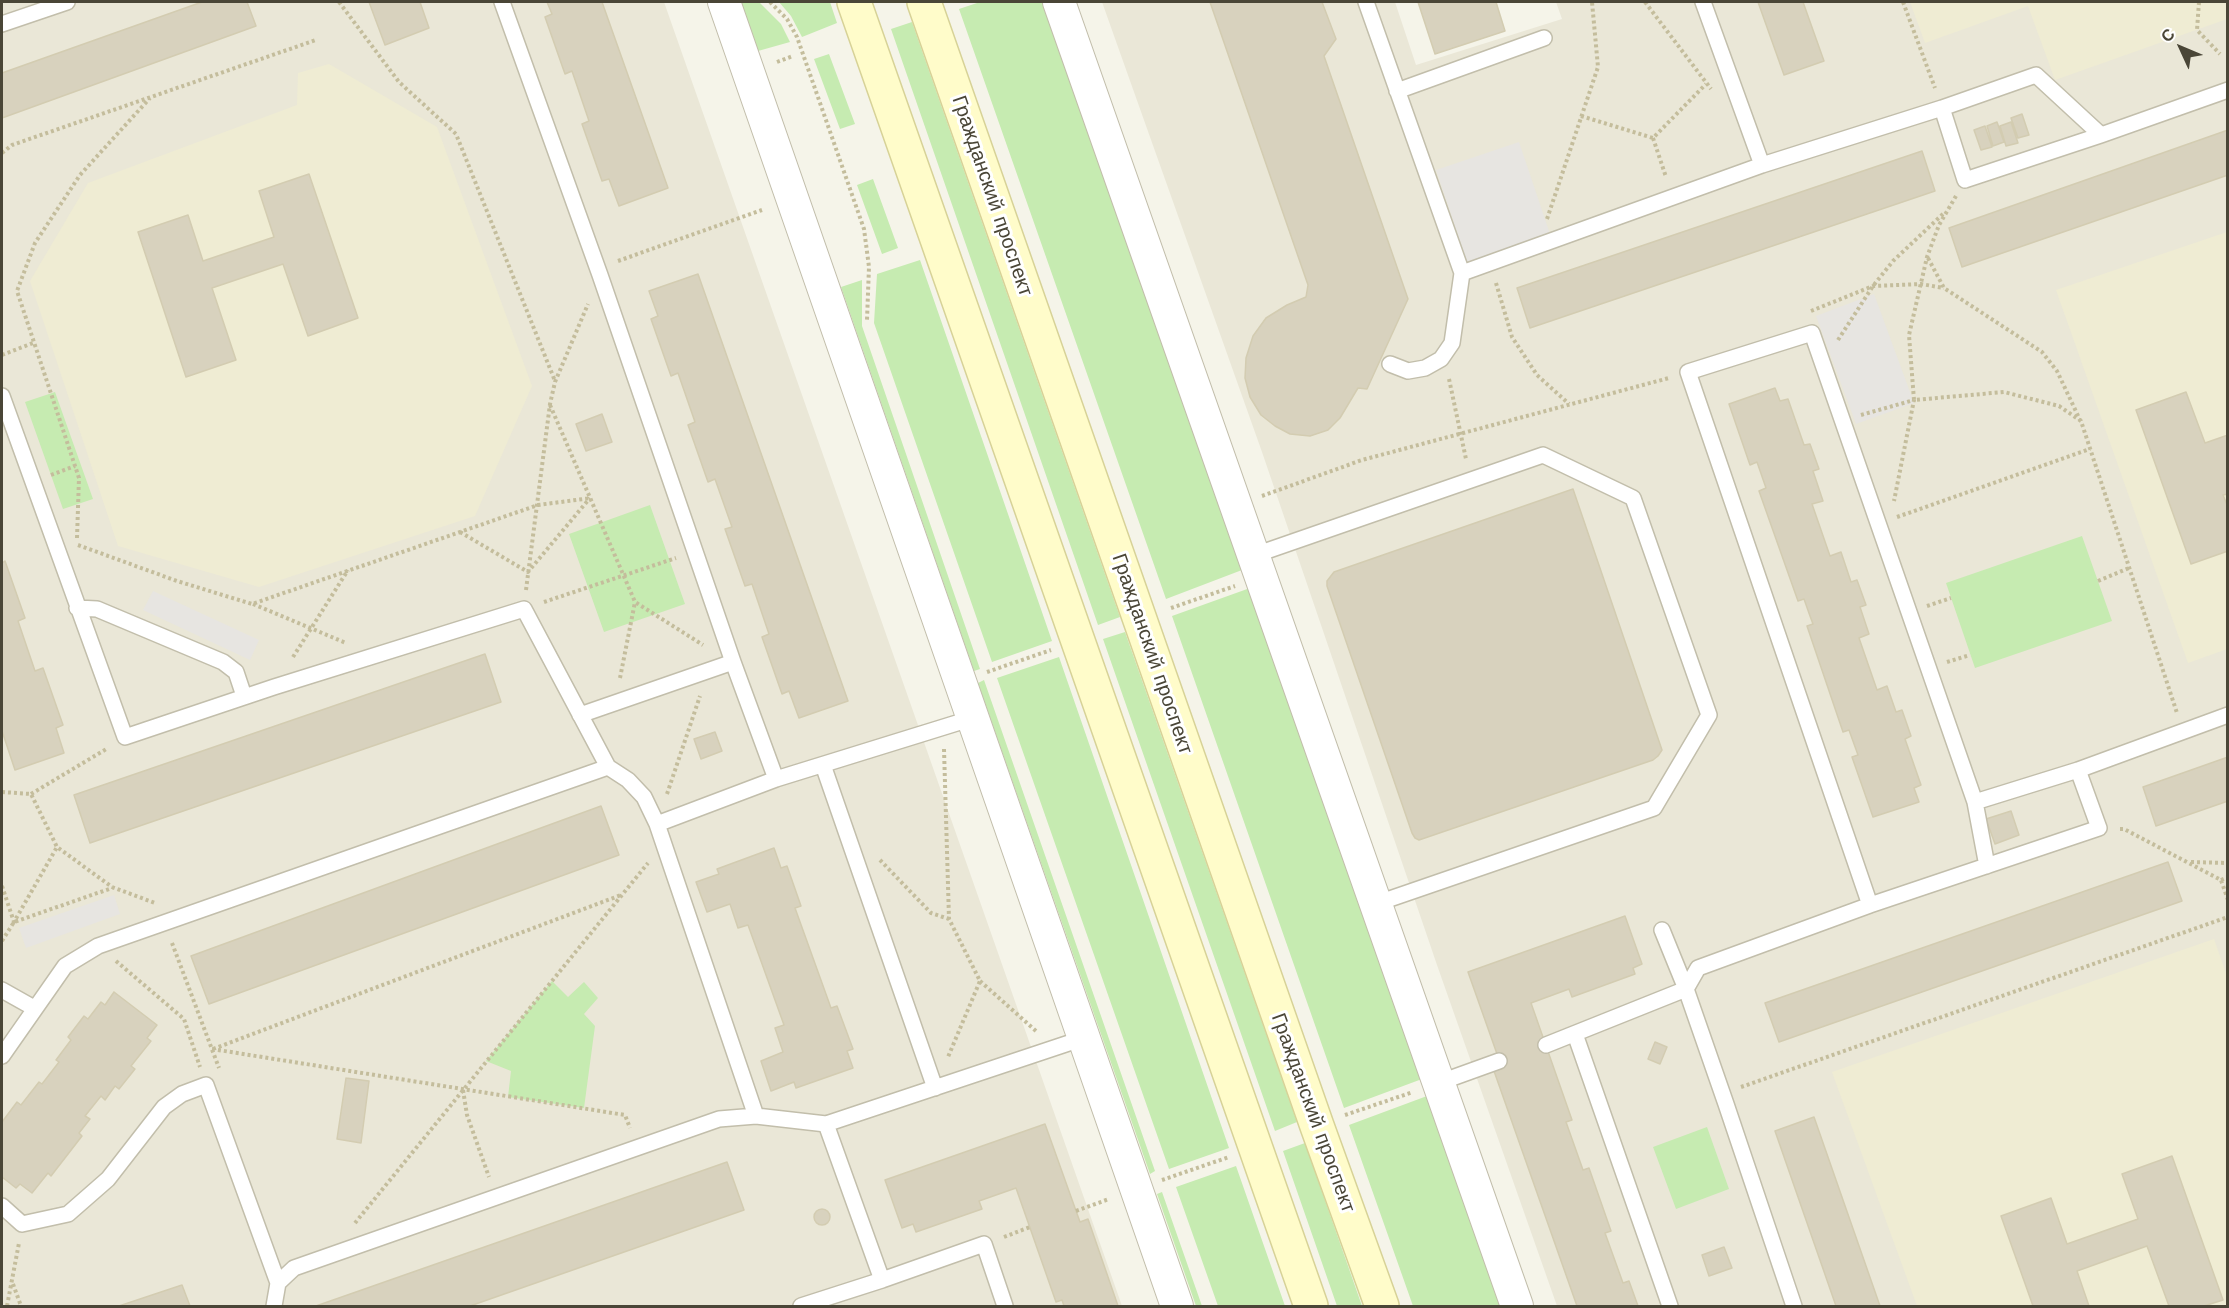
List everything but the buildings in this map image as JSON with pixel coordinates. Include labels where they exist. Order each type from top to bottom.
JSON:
[{"type":"main road","points":[[854,2],[1311,1306]]},
{"type":"main road","name":"Гражданский проспект","points":[[924,2],[1382,1306]]},
{"type":"street","points":[[724,2],[959,722],[1084,1038],[1178,1306]]},
{"type":"street","points":[[1059,2],[1375,904],[1427,1087],[1517,1306]]},
{"type":"lane","points":[[2,24],[67,2]]},
{"type":"lane","points":[[502,2],[776,779]]},
{"type":"lane","points":[[1366,2],[1462,273],[1452,344],[1441,359],[1425,368],[1408,371],[1390,364]]},
{"type":"lane","points":[[1702,2],[1762,165]]},
{"type":"lane","points":[[1397,90],[1544,38]]},
{"type":"lane","points":[[1462,273],[1762,165],[1942,108],[2036,75],[2102,135]]},
{"type":"lane","points":[[1942,108],[1965,180],[2228,90]]},
{"type":"lane","points":[[1870,905],[1688,372],[1812,333],[1975,801],[1988,866]]},
{"type":"lane","points":[[2,396],[124,737],[244,696],[524,609],[608,767],[628,780],[644,797],[657,824],[756,1116]]},
{"type":"lane","points":[[1252,556],[1543,455],[1633,498],[1709,715],[1654,808],[1375,904]]},
{"type":"lane","points":[[77,608],[97,609],[223,662],[236,672],[244,696]]},
{"type":"lane","points":[[580,715],[733,662]]},
{"type":"lane","points":[[1975,801],[2078,770],[2228,716]]},
{"type":"lane","points":[[657,824],[776,779],[959,722]]},
{"type":"lane","points":[[823,765],[934,1088]]},
{"type":"lane","points":[[2,1056],[65,966],[98,945],[608,767]]},
{"type":"lane","points":[[1546,1045],[1686,989],[1698,968],[1870,905],[2099,828],[2078,770]]},
{"type":"lane","points":[[1662,930],[1686,989],[1723,1094],[1794,1306]]},
{"type":"lane","points":[[2,990],[34,1008]]},
{"type":"lane","points":[[1575,1034],[1671,1306]]},
{"type":"lane","points":[[278,1283],[294,1268],[719,1119],[756,1116],[826,1124],[1084,1038]]},
{"type":"lane","points":[[1427,1087],[1499,1061]]},
{"type":"lane","points":[[2,1206],[22,1224],[68,1214],[108,1179],[164,1107],[182,1094],[206,1085],[278,1283],[274,1306]]},
{"type":"lane","points":[[826,1124],[882,1280]]},
{"type":"lane","points":[[801,1306],[984,1244],[1005,1306]]},
{"type":"path","points":[[339,2],[399,82],[456,134],[555,382]]},
{"type":"path","points":[[770,2],[787,19],[797,37],[864,229],[869,267],[867,326]]},
{"type":"path","points":[[1538,245],[1598,67],[1592,2]]},
{"type":"path","points":[[1645,2],[1713,92]]},
{"type":"path","points":[[1903,2],[1942,108]]},
{"type":"path","points":[[2199,2],[2197,30],[2220,54]]},
{"type":"path","points":[[2,153],[12,145],[316,40]]},
{"type":"path","points":[[1653,138],[1706,84]]},
{"type":"path","points":[[77,545],[79,478],[17,291],[35,243],[80,175],[150,98]]},
{"type":"path","points":[[1581,116],[1653,138]]},
{"type":"path","points":[[1653,138],[1673,197]]},
{"type":"path","points":[[1883,538],[1891,519],[1914,400],[1909,335],[1927,257],[1939,225],[1965,180]]},
{"type":"path","points":[[1823,364],[1873,286],[1893,261],[1949,209]]},
{"type":"path","points":[[695,552],[623,574],[524,609],[550,404],[555,382],[599,272],[762,210]]},
{"type":"path","points":[[1927,257],[1944,288],[2042,352],[2057,371],[2081,421],[2182,732]]},
{"type":"path","points":[[1489,262],[1512,337],[1537,375],[1569,404]]},
{"type":"path","points":[[2,355],[33,343]]},
{"type":"path","points":[[1441,359],[1450,381],[1471,480]]},
{"type":"path","points":[[1261,496],[1362,460],[1688,372]]},
{"type":"path","points":[[1843,420],[1914,400],[2004,392],[2060,405],[2081,421]]},
{"type":"path","points":[[550,404],[635,602],[615,703]]},
{"type":"path","points":[[1891,519],[2090,449]]},
{"type":"path","points":[[252,604],[538,505],[591,498]]},
{"type":"path","points":[[528,572],[591,498]]},
{"type":"path","points":[[459,532],[528,572]]},
{"type":"path","points":[[53,542],[63,540],[177,581],[252,604],[312,627]]},
{"type":"path","points":[[2097,580],[2129,568]]},
{"type":"path","points":[[274,687],[349,570]]},
{"type":"path","points":[[1171,608],[1237,585]]},
{"type":"path","points":[[635,602],[733,662]]},
{"type":"path","points":[[982,674],[1054,649]]},
{"type":"path","points":[[657,824],[709,670]]},
{"type":"path","points":[[988,671],[992,683]]},
{"type":"path","points":[[959,722],[944,777],[949,919],[980,981],[1036,1031],[1046,1035]]},
{"type":"path","points":[[2,792],[31,794],[94,758],[124,737]]},
{"type":"path","points":[[31,794],[57,847],[112,887],[157,904],[164,922]]},
{"type":"path","points":[[2099,828],[2124,829],[2221,880],[2228,900]]},
{"type":"path","points":[[327,1256],[663,844]]},
{"type":"path","points":[[2,941],[57,847]]},
{"type":"path","points":[[873,852],[931,913],[949,919]]},
{"type":"path","points":[[2187,862],[2228,863]]},
{"type":"path","points":[[2221,880],[2228,877]]},
{"type":"path","points":[[2,886],[14,922]]},
{"type":"path","points":[[14,922],[112,887]]},
{"type":"path","points":[[622,894],[212,1049],[625,1115],[638,1148]]},
{"type":"path","points":[[1723,1094],[2228,917]]},
{"type":"path","points":[[98,945],[184,1019],[206,1085]]},
{"type":"path","points":[[934,1088],[980,981]]},
{"type":"path","points":[[1346,1115],[1427,1087]]},
{"type":"path","points":[[463,1089],[467,1115],[496,1197]]},
{"type":"path","points":[[1159,1182],[1230,1156]]},
{"type":"path","points":[[1161,1168],[1168,1190]]},
{"type":"path","points":[[1076,1211],[1112,1198]]},
{"type":"path","points":[[7,1306],[22,1224]]},
{"type":"path","points":[[12,1283],[21,1306]]},
{"type":"shaded area","points":[[2,2],[664,2],[1122,1306],[2,1306]]},
{"type":"shaded area","points":[[1102,2],[1395,2],[1416,65],[1562,19],[1556,2],[2227,2],[2227,1306],[1557,1306],[1437,965],[1262,452]]},
{"type":"shaded area","points":[[1910,2],[2227,2],[2227,19],[2055,80],[2028,6],[1925,43]]},
{"type":"shaded area","points":[[329,64],[437,127],[532,386],[475,516],[259,587],[118,546],[30,281],[88,183],[297,105],[298,73]]},
{"type":"shaded area","points":[[1519,142],[1550,234],[1467,262],[1436,170]]},
{"type":"shaded area","points":[[2227,232],[2227,649],[2188,663],[2056,290]]},
{"type":"shaded area","points":[[1874,294],[1914,403],[1856,424],[1816,316]]},
{"type":"shaded area","points":[[153,591],[259,640],[250,660],[143,610]]},
{"type":"shaded area","points":[[114,895],[120,914],[26,948],[19,928]]},
{"type":"shaded area","points":[[2214,939],[2228,979],[2227,1306],[1917,1306],[1832,1072]]},
{"type":"green space","points":[[740,2],[759,2],[781,24],[790,42],[758,51]]},
{"type":"green space","points":[[779,2],[830,2],[837,23],[802,37],[791,16]]},
{"type":"green space","points":[[980,2],[1044,2],[1242,570],[1166,599],[959,9]]},
{"type":"green space","points":[[912,22],[1120,617],[1098,625],[891,29]]},
{"type":"green space","points":[[829,54],[855,124],[840,129],[814,59]]},
{"type":"green space","points":[[873,179],[898,248],[882,254],[857,185]]},
{"type":"green space","points":[[920,260],[1052,641],[992,662],[874,323],[877,274]]},
{"type":"green space","points":[[862,280],[862,326],[980,669],[974,671],[841,287]]},
{"type":"green space","points":[[55,392],[93,499],[63,509],[25,402]]},
{"type":"green space","points":[[650,505],[685,604],[604,632],[569,534]]},
{"type":"green space","points":[[2082,536],[2112,621],[1975,668],[1946,583]]},
{"type":"green space","points":[[1250,588],[1422,1079],[1344,1108],[1172,616]]},
{"type":"green space","points":[[1125,632],[1297,1122],[1275,1131],[1103,639]]},
{"type":"green space","points":[[1059,657],[1229,1148],[1169,1169],[997,678]]},
{"type":"green space","points":[[984,680],[1155,1171],[1150,1174],[978,683]]},
{"type":"green space","points":[[552,981],[568,997],[584,982],[598,998],[584,1014],[595,1026],[584,1108],[508,1097],[511,1071],[486,1061]]},
{"type":"green space","points":[[1427,1096],[1501,1306],[1413,1306],[1349,1125]]},
{"type":"green space","points":[[1707,1127],[1729,1189],[1676,1209],[1653,1147]]},
{"type":"green space","points":[[1305,1143],[1362,1306],[1337,1306],[1283,1151]]},
{"type":"green space","points":[[1236,1166],[1285,1306],[1218,1306],[1176,1187]]},
{"type":"green space","points":[[1162,1192],[1202,1306],[1196,1306],[1157,1194]]}]
